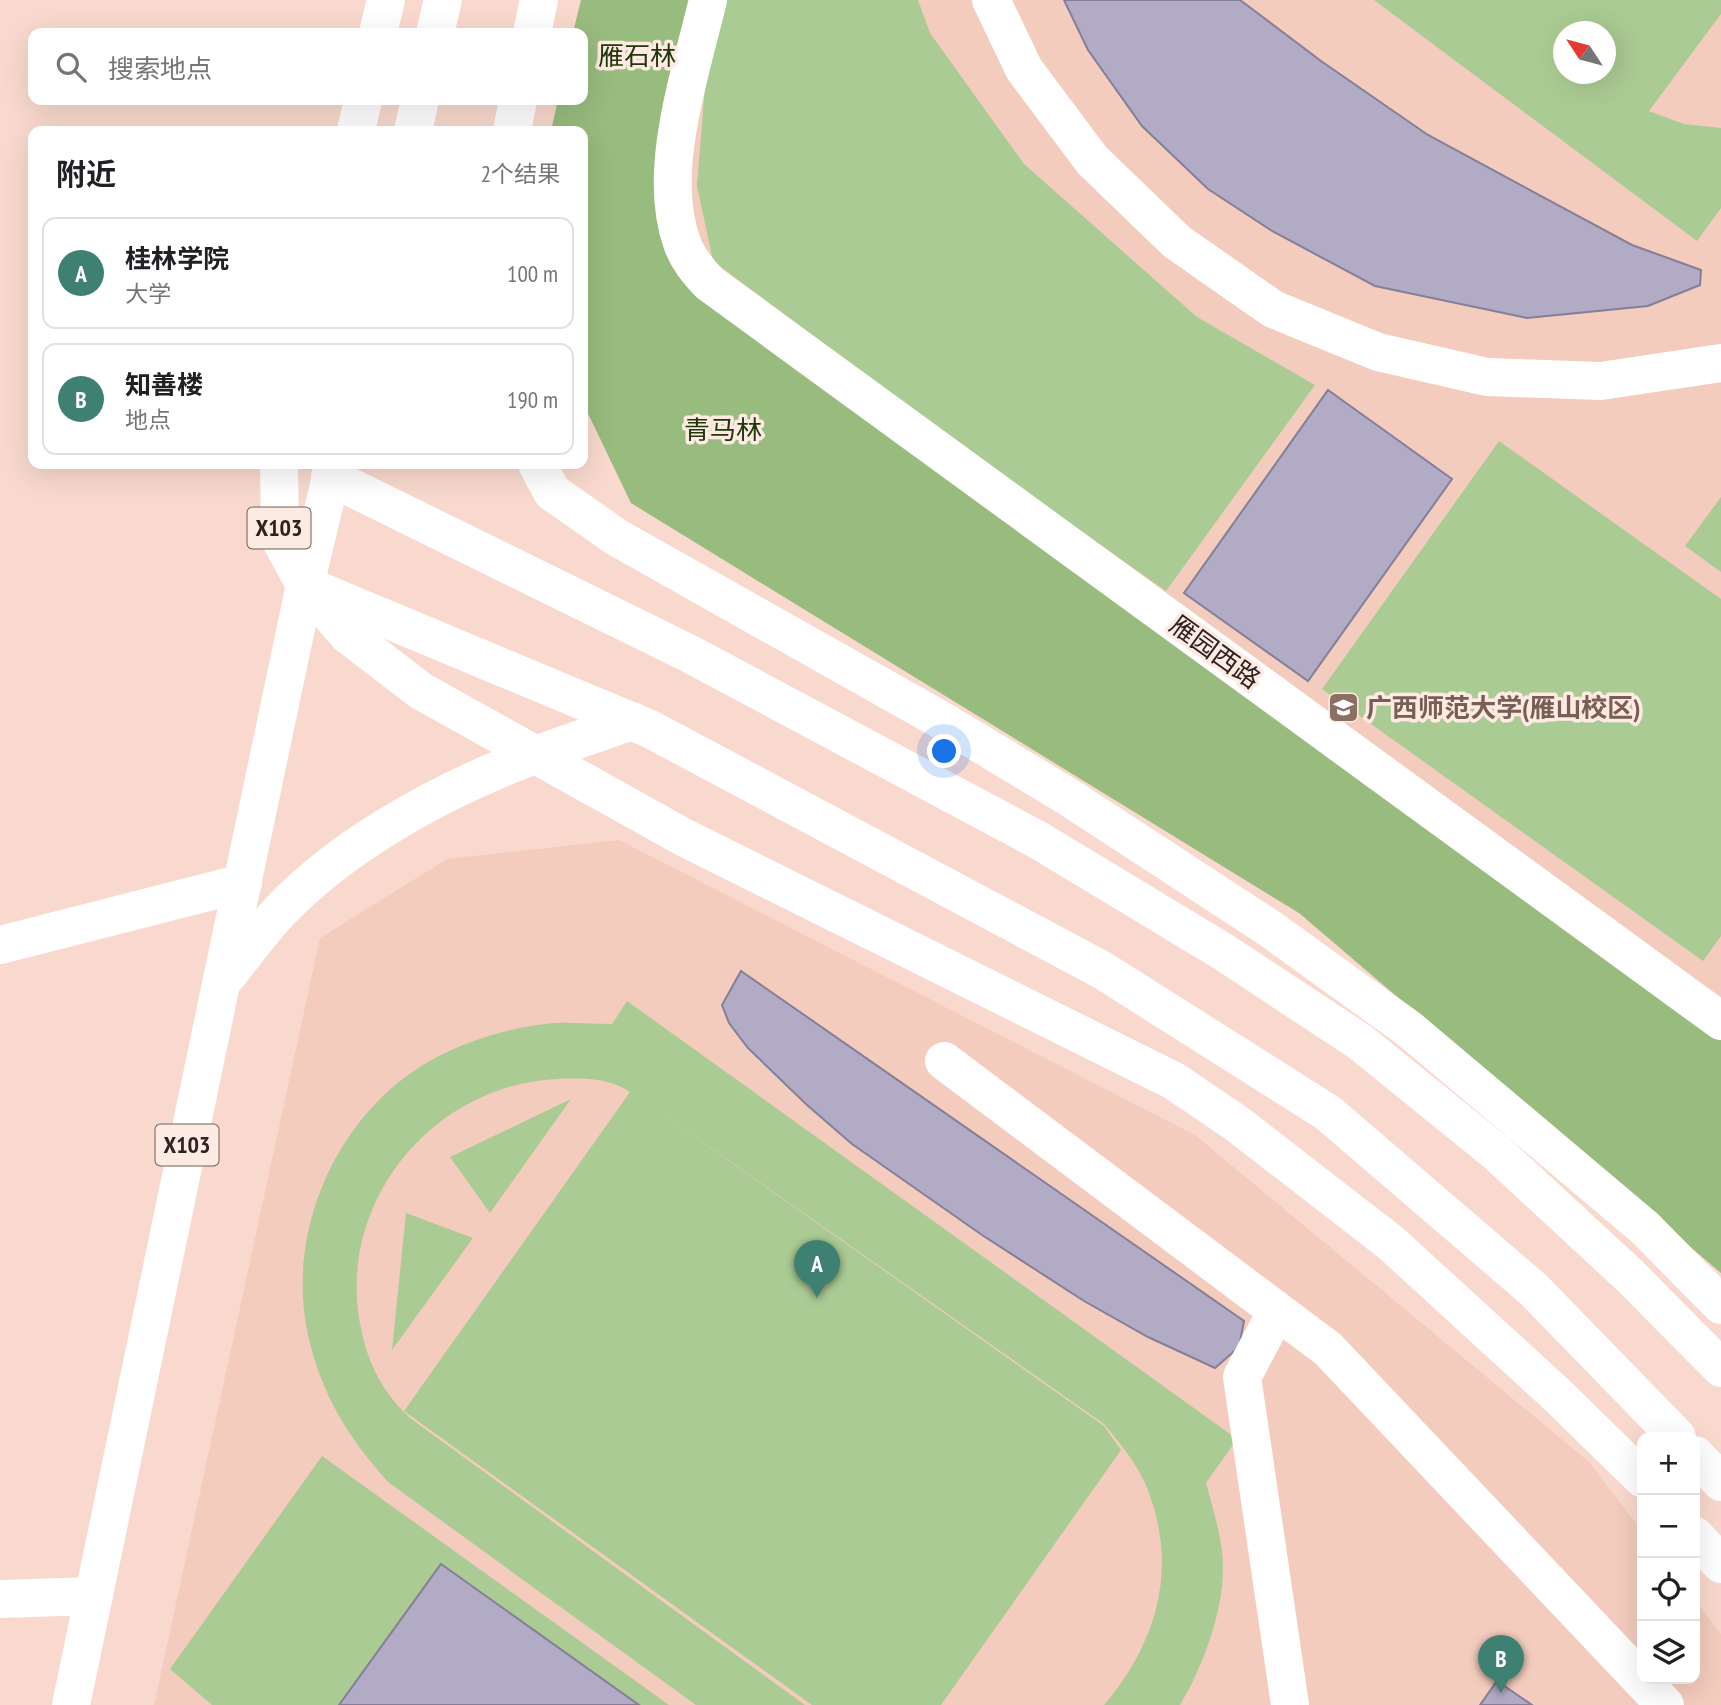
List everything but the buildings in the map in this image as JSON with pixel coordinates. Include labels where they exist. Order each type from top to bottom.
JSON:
[{"type":"main road","points":[[379,28],[386,0]]},
{"type":"main road","points":[[436,28],[443,0]]},
{"type":"main road","points":[[533,28],[539,0]]},
{"type":"main road","name":"雁园西路","points":[[708,0],[677,136],[672,173],[675,220],[682,244],[694,266],[709,283],[1720,1019]]},
{"type":"main road","points":[[991,0],[1024,69],[1092,160],[1177,242],[1273,309],[1378,352],[1487,377],[1601,382],[1721,363]]},
{"type":"main road","points":[[357,126],[362,105]]},
{"type":"main road","points":[[414,126],[419,105]]},
{"type":"main road","points":[[513,126],[517,105]]},
{"type":"main road","name":"X103","points":[[279,469],[280,539],[305,585]]},
{"type":"main road","points":[[540,469],[552,492],[616,537],[941,720],[1070,798],[1280,936],[1429,1046],[1645,1228],[1721,1305]]},
{"type":"main road","points":[[332,470],[702,660],[1038,840],[1222,951],[1360,1042],[1497,1153],[1630,1276],[1721,1367]]},
{"type":"main road","name":"X103","points":[[71,1705],[305,585],[332,470]]},
{"type":"main road","points":[[305,585],[650,729],[1102,970],[1328,1113],[1533,1289],[1672,1432]]},
{"type":"main road","points":[[305,585],[348,635],[421,691],[685,838],[1174,1081],[1236,1123],[1391,1243],[1555,1392],[1637,1473]]},
{"type":"main road","points":[[221,984],[280,911],[327,868],[378,832],[464,785],[536,755],[632,722]]},
{"type":"main road","points":[[0,946],[243,883]]},
{"type":"main road","points":[[944,1061],[1328,1349],[1665,1705]]},
{"type":"main road","points":[[1277,1311],[1242,1377],[1290,1705]]},
{"type":"main road","points":[[1700,1460],[1721,1482]]},
{"type":"main road","points":[[1700,1541],[1721,1564]]},
{"type":"main road","points":[[0,1600],[94,1596]]},
{"type":"shaded area","name":"广西师范大学(雁山校区)","points":[[581,0],[1721,0],[1721,1273],[1299,913],[631,503],[588,413],[588,126],[552,126],[557,105],[588,105],[588,28],[574,28]]},
{"type":"shaded area","points":[[619,840],[1195,1135],[1589,1462],[1637,1524],[1637,1684],[1700,1684],[1700,1607],[1721,1634],[1721,1705],[154,1705],[320,938],[447,859]]},
{"type":"green space","name":"青马林","points":[[581,0],[708,0],[682,244],[1721,1021],[1721,1273],[1299,913],[631,503],[588,413],[588,126],[552,126],[557,105],[588,105],[588,28],[574,28]]},
{"type":"green space","points":[[727,0],[918,0],[930,33],[1024,164],[1197,317],[1315,385],[1166,591],[968,451],[713,261],[697,186],[705,86]]},
{"type":"green space","points":[[1374,0],[1721,0],[1721,14],[1649,111],[1684,124],[1721,128],[1721,208],[1697,241]]},
{"type":"green space","points":[[1499,441],[1721,599],[1721,936],[1703,961],[1322,689]]},
{"type":"green space","points":[[1721,497],[1721,572],[1685,546]]},
{"type":"green space","points":[[627,1001],[1237,1439],[1206,1483],[1222,1551],[1221,1590],[1218,1611],[1206,1651],[1180,1705],[1104,1705],[1139,1654],[1158,1599],[1162,1571],[1161,1541],[1155,1512],[1144,1481],[1131,1458],[1104,1424],[633,1093],[1104,1426],[1121,1450],[941,1705],[812,1705],[404,1411],[630,1092],[614,1084],[596,1080],[559,1079],[515,1085],[475,1100],[439,1123],[408,1152],[384,1186],[367,1225],[358,1267],[358,1311],[364,1342],[381,1383],[389,1395],[410,1418],[805,1705],[696,1705],[388,1482],[361,1449],[338,1414],[321,1377],[308,1335],[303,1293],[305,1251],[314,1210],[330,1170],[351,1134],[378,1101],[410,1073],[447,1052],[485,1037],[540,1024],[612,1024]]},
{"type":"green space","points":[[571,1099],[490,1213],[450,1157]]},
{"type":"green space","points":[[406,1213],[473,1238],[392,1350]]},
{"type":"green space","points":[[322,1456],[669,1705],[212,1705],[170,1669]]},
{"type":"place","name":"广西师范大学(雁山校区)","points":[[1343,708]]},
{"type":"place","name":"桂林学院","points":[[817,1298]]},
{"type":"place","name":"知善楼","points":[[1501,1693]]},
{"type":"park label","name":"雁石林","points":[[637,56]]}]
